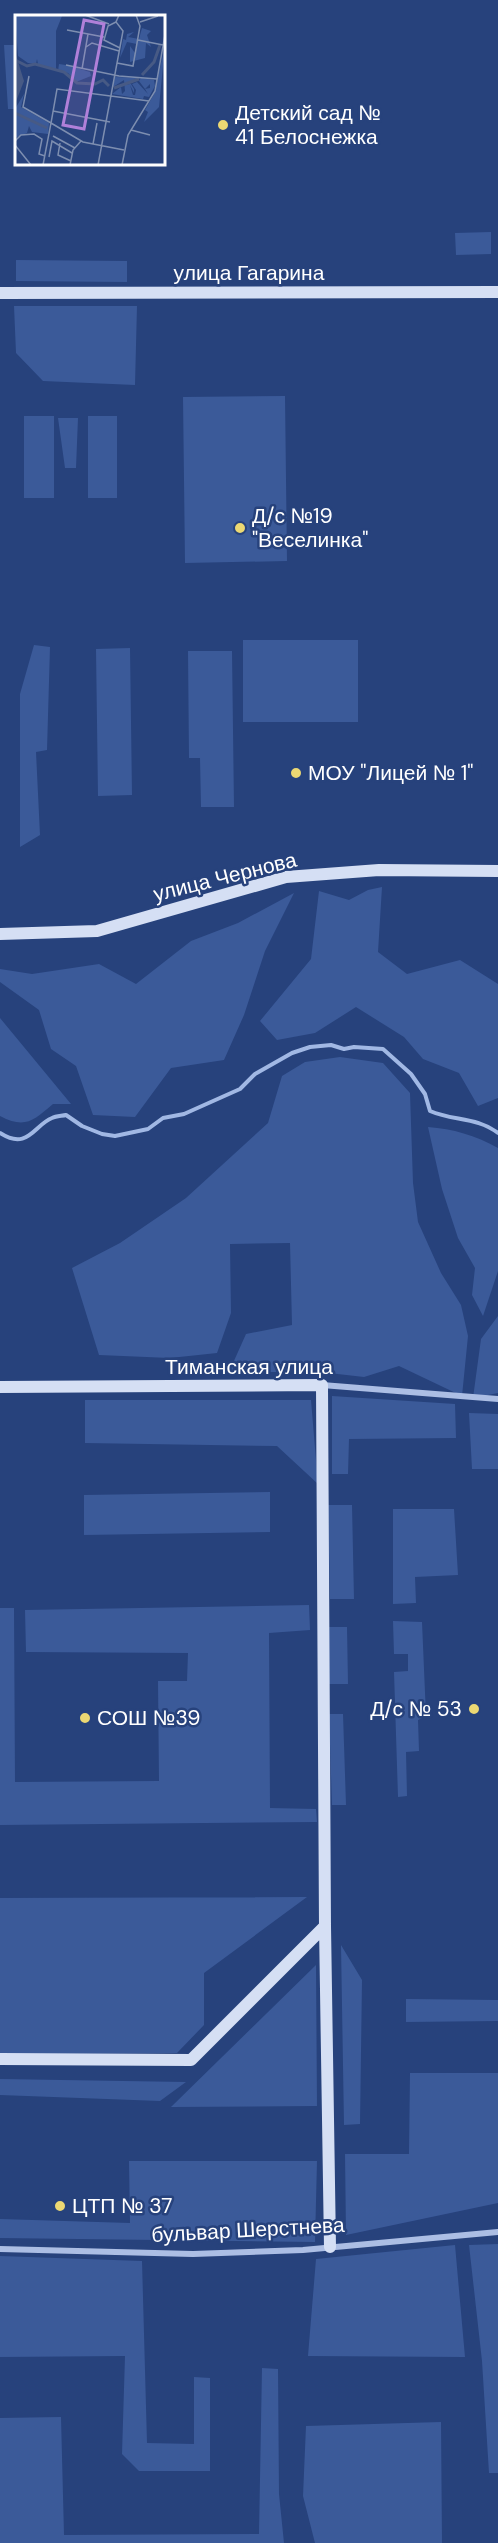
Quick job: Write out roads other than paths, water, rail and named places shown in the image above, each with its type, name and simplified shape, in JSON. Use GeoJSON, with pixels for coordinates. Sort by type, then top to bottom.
{"type":"FeatureCollection","features":[{"type":"Feature","properties":{"kind":"street","name":"улица Гагарина"},"geometry":{"type":"LineString","coordinates":[[0,293],[498,292]]}},
{"type":"Feature","properties":{"kind":"street","name":"улица Чернова"},"geometry":{"type":"LineString","coordinates":[[0,934],[97,931],[286,877],[379,870],[498,871]]}},
{"type":"Feature","properties":{"kind":"street","name":"Тиманская улица"},"geometry":{"type":"LineString","coordinates":[[0,1387],[322,1385],[498,1399]]}},
{"type":"Feature","properties":{"kind":"street"},"geometry":{"type":"LineString","coordinates":[[322,1385],[325,1926],[330,2247]]}},
{"type":"Feature","properties":{"kind":"street"},"geometry":{"type":"LineString","coordinates":[[0,2060],[191,2060],[325,1926]]}},
{"type":"Feature","properties":{"kind":"street","name":"бульвар Шерстнева"},"geometry":{"type":"LineString","coordinates":[[0,2249],[149,2254],[303,2250],[498,2232]]}},
{"type":"Feature","properties":{"kind":"waterway"},"geometry":{"type":"LineString","coordinates":[[0,1133],[10,1138],[24,1138],[46,1121],[66,1115],[82,1126],[102,1134],[115,1136],[148,1129],[163,1118],[184,1114],[240,1089],[255,1074],[292,1053],[310,1047],[331,1045],[344,1049],[354,1047],[383,1049],[411,1074],[425,1094],[430,1111],[482,1124],[498,1133]]}},
{"type":"Feature","properties":{"kind":"place","name":"Детский сад № 41 Белоснежка"},"geometry":{"type":"Point","coordinates":[223,125]}},
{"type":"Feature","properties":{"kind":"place","name":"Д/с №19 \"Веселинка\""},"geometry":{"type":"Point","coordinates":[240,528]}},
{"type":"Feature","properties":{"kind":"place","name":"МОУ \"Лицей № 1\""},"geometry":{"type":"Point","coordinates":[296,773]}},
{"type":"Feature","properties":{"kind":"place","name":"Д/с № 53"},"geometry":{"type":"Point","coordinates":[474,1709]}},
{"type":"Feature","properties":{"kind":"place","name":"СОШ №39"},"geometry":{"type":"Point","coordinates":[85,1718]}},
{"type":"Feature","properties":{"kind":"place","name":"ЦТП № 37"},"geometry":{"type":"Point","coordinates":[60,2206]}}]}
